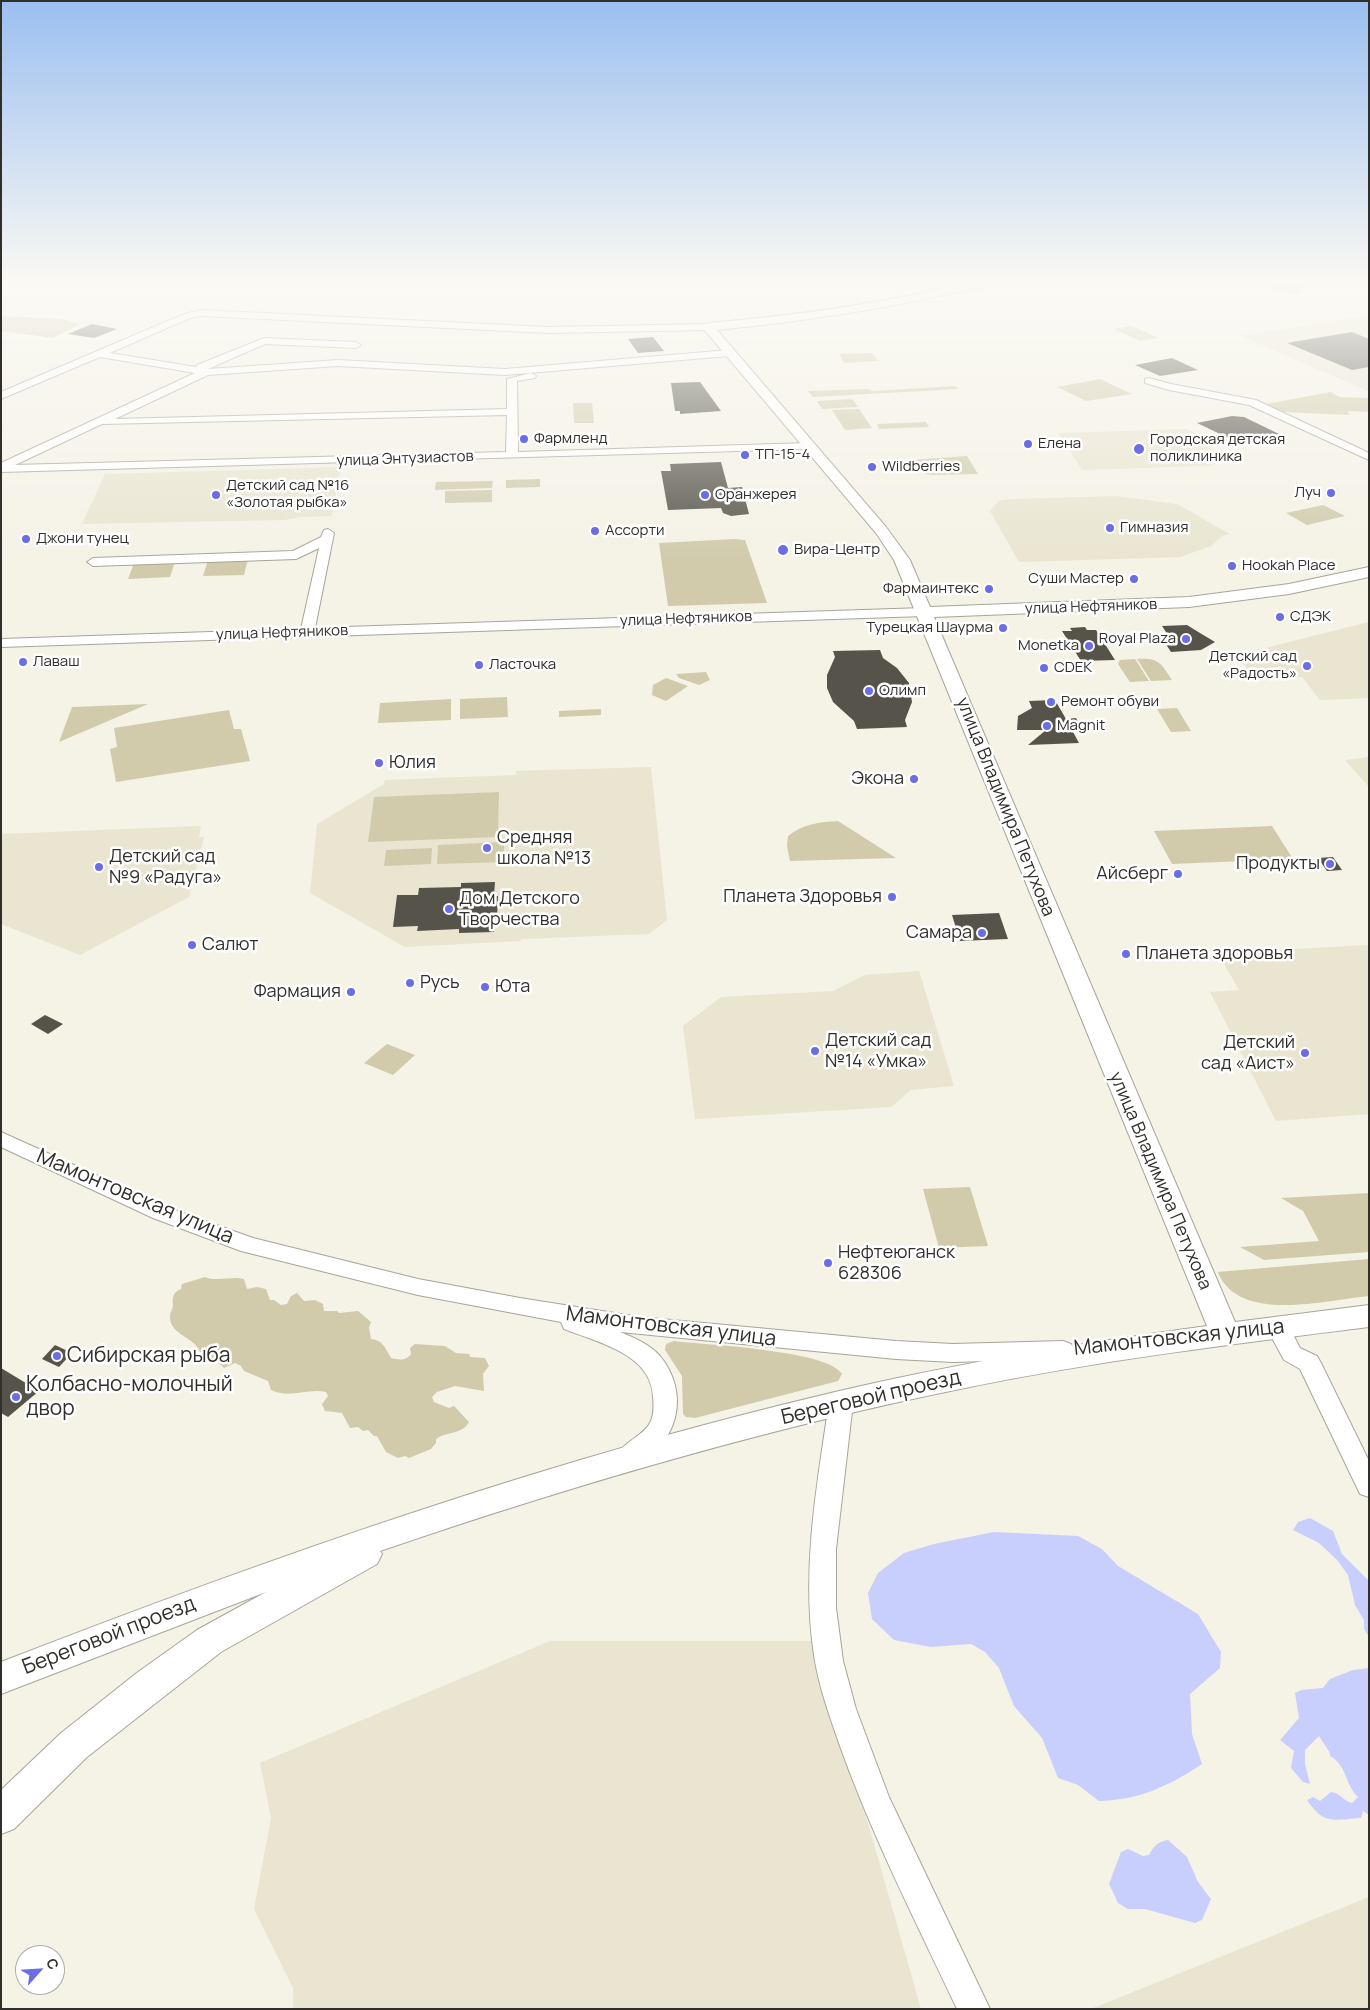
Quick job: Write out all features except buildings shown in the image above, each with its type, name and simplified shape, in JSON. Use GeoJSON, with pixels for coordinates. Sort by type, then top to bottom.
{"type":"FeatureCollection","features":[{"type":"Feature","properties":{"kind":"main road","name":"улица Владимира Петухова"},"geometry":{"type":"LineString","coordinates":[[746,373],[891,542],[902,560],[1128,1105],[1225,1333]]}},
{"type":"Feature","properties":{"kind":"main road","name":"улица Нефтяников"},"geometry":{"type":"LineString","coordinates":[[924,612],[1189,602],[1279,591],[1369,572]]}},
{"type":"Feature","properties":{"kind":"main road","name":"Мамонтовская улица"},"geometry":{"type":"LineString","coordinates":[[1132,1347],[1225,1333],[1369,1316]]}},
{"type":"Feature","properties":{"kind":"main road","name":"Береговой проезд"},"geometry":{"type":"LineString","coordinates":[[11,1672],[434,1517],[613,1463],[842,1403],[958,1377],[1132,1347]]}},
{"type":"Feature","properties":{"kind":"main road"},"geometry":{"type":"LineString","coordinates":[[1,1816],[74,1745],[209,1641],[434,1517]]}},
{"type":"Feature","properties":{"kind":"street"},"geometry":{"type":"LineString","coordinates":[[1,396],[56,373]]}},
{"type":"Feature","properties":{"kind":"street"},"geometry":{"type":"LineString","coordinates":[[1,468],[204,373]]}},
{"type":"Feature","properties":{"kind":"street"},"geometry":{"type":"LineString","coordinates":[[512,456],[512,379],[549,373]]}},
{"type":"Feature","properties":{"kind":"street"},"geometry":{"type":"LineString","coordinates":[[1149,380],[1169,387],[1252,402],[1369,458]]}},
{"type":"Feature","properties":{"kind":"street"},"geometry":{"type":"LineString","coordinates":[[98,422],[512,412]]}},
{"type":"Feature","properties":{"kind":"street","name":"улица Энтузиастов"},"geometry":{"type":"LineString","coordinates":[[1,468],[512,456],[808,446]]}},
{"type":"Feature","properties":{"kind":"street"},"geometry":{"type":"LineString","coordinates":[[93,562],[296,555],[327,536],[307,632]]}},
{"type":"Feature","properties":{"kind":"street","name":"улица Нефтяников"},"geometry":{"type":"LineString","coordinates":[[1,643],[924,612]]}},
{"type":"Feature","properties":{"kind":"street","name":"Мамонтовская улица"},"geometry":{"type":"LineString","coordinates":[[1,1138],[161,1213],[249,1245],[418,1287],[543,1311],[649,1327],[896,1350],[1011,1353],[1132,1347]]}},
{"type":"Feature","properties":{"kind":"street"},"geometry":{"type":"LineString","coordinates":[[543,1311],[624,1344],[645,1355],[659,1368],[667,1396],[665,1415],[656,1434],[643,1448],[613,1463]]}},
{"type":"Feature","properties":{"kind":"street"},"geometry":{"type":"LineString","coordinates":[[1278,1327],[1292,1354],[1309,1363],[1369,1487]]}},
{"type":"Feature","properties":{"kind":"street"},"geometry":{"type":"LineString","coordinates":[[842,1403],[824,1534],[821,1584],[825,1639],[839,1700],[867,1783],[974,2009]]}},
{"type":"Feature","properties":{"kind":"shaded area"},"geometry":{"type":"Polygon","coordinates":[[[1326,373],[1368,373],[1368,391],[1326,373]]]}},
{"type":"Feature","properties":{"kind":"shaded area"},"geometry":{"type":"Polygon","coordinates":[[[1100,379],[1132,394],[1086,401],[1057,387],[1100,379]]]}},
{"type":"Feature","properties":{"kind":"shaded area"},"geometry":{"type":"Polygon","coordinates":[[[955,386],[959,389],[813,397],[808,391],[868,389],[872,391],[955,386]]]}},
{"type":"Feature","properties":{"kind":"shaded area"},"geometry":{"type":"Polygon","coordinates":[[[1331,392],[1339,397],[1369,398],[1369,412],[1348,411],[1349,415],[1284,412],[1266,404],[1331,392]]]}},
{"type":"Feature","properties":{"kind":"shaded area"},"geometry":{"type":"Polygon","coordinates":[[[852,399],[858,407],[822,409],[817,401],[852,399]]]}},
{"type":"Feature","properties":{"kind":"shaded area"},"geometry":{"type":"Polygon","coordinates":[[[573,403],[592,403],[594,423],[574,423],[573,403]]]}},
{"type":"Feature","properties":{"kind":"shaded area"},"geometry":{"type":"Polygon","coordinates":[[[859,409],[872,428],[845,430],[832,410],[859,409]]]}},
{"type":"Feature","properties":{"kind":"shaded area"},"geometry":{"type":"Polygon","coordinates":[[[926,422],[929,427],[879,429],[877,424],[926,422]]]}},
{"type":"Feature","properties":{"kind":"shaded area","name":"Городская детская поликлиника"},"geometry":{"type":"Polygon","coordinates":[[[1187,429],[1199,435],[1221,462],[1209,466],[1082,470],[1058,433],[1187,429]]]}},
{"type":"Feature","properties":{"kind":"shaded area"},"geometry":{"type":"Polygon","coordinates":[[[967,456],[978,474],[931,475],[923,473],[911,460],[967,456]]]}},
{"type":"Feature","properties":{"kind":"shaded area","name":"Детский сад №16 «Золотая рыбка»"},"geometry":{"type":"Polygon","coordinates":[[[341,467],[332,516],[300,517],[284,520],[82,524],[105,474],[341,467]]]}},
{"type":"Feature","properties":{"kind":"shaded area"},"geometry":{"type":"Polygon","coordinates":[[[540,479],[540,487],[506,488],[506,480],[540,479]]]}},
{"type":"Feature","properties":{"kind":"shaded area"},"geometry":{"type":"Polygon","coordinates":[[[493,481],[492,488],[435,490],[436,482],[493,481]]]}},
{"type":"Feature","properties":{"kind":"shaded area"},"geometry":{"type":"Polygon","coordinates":[[[492,490],[492,502],[445,503],[445,491],[492,490]]]}},
{"type":"Feature","properties":{"kind":"shaded area","name":"Гимназия"},"geometry":{"type":"Polygon","coordinates":[[[1115,496],[1177,504],[1230,534],[1222,536],[1211,546],[1180,557],[1019,562],[990,511],[998,501],[1010,499],[1115,496]]]}},
{"type":"Feature","properties":{"kind":"shaded area"},"geometry":{"type":"Polygon","coordinates":[[[1323,505],[1345,516],[1307,525],[1286,513],[1323,505]]]}},
{"type":"Feature","properties":{"kind":"shaded area"},"geometry":{"type":"Polygon","coordinates":[[[745,540],[767,603],[668,606],[659,543],[745,540]]]}},
{"type":"Feature","properties":{"kind":"shaded area"},"geometry":{"type":"Polygon","coordinates":[[[248,559],[244,575],[203,576],[208,560],[248,559]]]}},
{"type":"Feature","properties":{"kind":"shaded area"},"geometry":{"type":"Polygon","coordinates":[[[175,562],[170,577],[128,579],[134,563],[175,562]]]}},
{"type":"Feature","properties":{"kind":"shaded area","name":"Детский сад «Радость»"},"geometry":{"type":"Polygon","coordinates":[[[1369,622],[1369,698],[1320,700],[1302,677],[1253,677],[1238,655],[1369,622]]]}},
{"type":"Feature","properties":{"kind":"shaded area"},"geometry":{"type":"Polygon","coordinates":[[[1135,659],[1149,681],[1130,682],[1118,664],[1120,660],[1135,659]]]}},
{"type":"Feature","properties":{"kind":"shaded area"},"geometry":{"type":"Polygon","coordinates":[[[1137,659],[1155,660],[1165,669],[1172,680],[1151,681],[1137,659]]]}},
{"type":"Feature","properties":{"kind":"shaded area"},"geometry":{"type":"Polygon","coordinates":[[[706,672],[710,680],[699,685],[679,678],[676,674],[706,672]]]}},
{"type":"Feature","properties":{"kind":"shaded area"},"geometry":{"type":"Polygon","coordinates":[[[666,678],[688,686],[666,701],[652,695],[653,685],[666,678]]]}},
{"type":"Feature","properties":{"kind":"shaded area"},"geometry":{"type":"Polygon","coordinates":[[[507,697],[508,717],[460,719],[460,699],[507,697]]]}},
{"type":"Feature","properties":{"kind":"shaded area"},"geometry":{"type":"Polygon","coordinates":[[[451,699],[451,720],[378,723],[380,703],[451,699]]]}},
{"type":"Feature","properties":{"kind":"shaded area"},"geometry":{"type":"Polygon","coordinates":[[[148,704],[59,742],[72,707],[148,704]]]}},
{"type":"Feature","properties":{"kind":"shaded area"},"geometry":{"type":"Polygon","coordinates":[[[1177,708],[1191,731],[1171,732],[1157,709],[1177,708]]]}},
{"type":"Feature","properties":{"kind":"shaded area"},"geometry":{"type":"Polygon","coordinates":[[[601,709],[601,715],[559,717],[559,711],[601,709]]]}},
{"type":"Feature","properties":{"kind":"shaded area"},"geometry":{"type":"Polygon","coordinates":[[[229,710],[234,729],[241,729],[250,761],[116,782],[110,749],[117,747],[114,728],[229,710]]]}},
{"type":"Feature","properties":{"kind":"shaded area"},"geometry":{"type":"Polygon","coordinates":[[[1369,757],[1369,787],[1345,760],[1369,757]]]}},
{"type":"Feature","properties":{"kind":"shaded area","name":"Средняя школа №13"},"geometry":{"type":"Polygon","coordinates":[[[651,767],[667,920],[649,934],[522,939],[520,941],[405,947],[310,893],[317,824],[384,784],[385,780],[516,775],[516,771],[651,767]]]}},
{"type":"Feature","properties":{"kind":"shaded area"},"geometry":{"type":"Polygon","coordinates":[[[499,792],[498,837],[368,842],[374,797],[499,792]]]}},
{"type":"Feature","properties":{"kind":"shaded area"},"geometry":{"type":"Polygon","coordinates":[[[838,821],[896,858],[790,861],[787,846],[788,836],[811,824],[838,821]]]}},
{"type":"Feature","properties":{"kind":"shaded area","name":"Детский сад №9 «Радуга»"},"geometry":{"type":"Polygon","coordinates":[[[201,826],[199,837],[204,837],[189,897],[80,955],[1,924],[1,834],[201,826]]]}},
{"type":"Feature","properties":{"kind":"shaded area"},"geometry":{"type":"Polygon","coordinates":[[[1272,826],[1293,859],[1172,864],[1154,831],[1272,826]]]}},
{"type":"Feature","properties":{"kind":"shaded area"},"geometry":{"type":"Polygon","coordinates":[[[504,842],[504,862],[437,864],[438,845],[504,842]]]}},
{"type":"Feature","properties":{"kind":"shaded area"},"geometry":{"type":"Polygon","coordinates":[[[432,848],[431,864],[384,866],[386,850],[432,848]]]}},
{"type":"Feature","properties":{"kind":"shaded area","name":"Детский сад «Аист»"},"geometry":{"type":"Polygon","coordinates":[[[1369,945],[1369,1114],[1276,1121],[1210,992],[1239,990],[1218,953],[1369,945]]]}},
{"type":"Feature","properties":{"kind":"shaded area","name":"Детский сад №14 «Умка»"},"geometry":{"type":"Polygon","coordinates":[[[919,971],[954,1086],[911,1090],[891,1107],[695,1119],[683,1026],[721,997],[833,991],[865,975],[919,971]]]}},
{"type":"Feature","properties":{"kind":"shaded area"},"geometry":{"type":"Polygon","coordinates":[[[387,1044],[415,1055],[393,1075],[364,1063],[387,1044]]]}},
{"type":"Feature","properties":{"kind":"shaded area"},"geometry":{"type":"Polygon","coordinates":[[[970,1187],[988,1246],[939,1248],[923,1189],[970,1187]]]}},
{"type":"Feature","properties":{"kind":"shaded area"},"geometry":{"type":"Polygon","coordinates":[[[1369,1193],[1369,1252],[1264,1260],[1240,1247],[1319,1241],[1303,1211],[1281,1198],[1369,1193]]]}},
{"type":"Feature","properties":{"kind":"shaded area"},"geometry":{"type":"Polygon","coordinates":[[[1369,1259],[1369,1296],[1308,1304],[1263,1304],[1244,1298],[1228,1288],[1218,1272],[1369,1259]]]}},
{"type":"Feature","properties":{"kind":"shaded area"},"geometry":{"type":"Polygon","coordinates":[[[205,1277],[214,1279],[244,1279],[247,1289],[257,1287],[266,1289],[270,1300],[274,1300],[281,1305],[287,1304],[291,1296],[297,1293],[304,1301],[315,1300],[323,1304],[324,1311],[337,1311],[339,1313],[358,1311],[371,1322],[369,1327],[371,1339],[381,1343],[391,1358],[407,1358],[411,1354],[410,1348],[415,1344],[445,1346],[456,1353],[469,1354],[470,1357],[485,1358],[489,1366],[483,1374],[484,1391],[455,1386],[437,1392],[432,1397],[434,1402],[449,1408],[454,1406],[469,1422],[462,1429],[436,1439],[436,1443],[431,1449],[409,1458],[405,1456],[398,1458],[386,1452],[377,1436],[374,1436],[368,1430],[363,1431],[358,1427],[350,1428],[342,1413],[325,1411],[322,1404],[328,1396],[326,1392],[278,1393],[271,1390],[268,1381],[244,1371],[241,1366],[235,1363],[224,1368],[205,1352],[200,1352],[193,1343],[178,1332],[171,1322],[170,1316],[174,1296],[181,1289],[182,1284],[205,1277]]]}},
{"type":"Feature","properties":{"kind":"shaded area"},"geometry":{"type":"Polygon","coordinates":[[[674,1341],[791,1354],[814,1359],[832,1366],[842,1374],[838,1381],[695,1418],[686,1417],[683,1414],[682,1376],[665,1350],[666,1344],[674,1341]]]}},
{"type":"Feature","properties":{"kind":"shaded area"},"geometry":{"type":"Polygon","coordinates":[[[550,1641],[816,1641],[921,2009],[293,2009],[293,1988],[254,1909],[271,1818],[260,1763],[550,1641]]]}},
{"type":"Feature","properties":{"kind":"shaded area"},"geometry":{"type":"Polygon","coordinates":[[[1369,1897],[1369,2009],[1091,2009],[1369,1897]]]}},
{"type":"Feature","properties":{"kind":"water"},"geometry":{"type":"Polygon","coordinates":[[[1310,1518],[1333,1531],[1342,1554],[1369,1581],[1369,1637],[1364,1629],[1364,1620],[1355,1605],[1348,1575],[1338,1561],[1319,1543],[1293,1530],[1298,1522],[1310,1518]]]}},
{"type":"Feature","properties":{"kind":"water"},"geometry":{"type":"Polygon","coordinates":[[[994,1532],[1078,1536],[1102,1549],[1118,1566],[1198,1614],[1221,1652],[1220,1668],[1190,1694],[1192,1734],[1202,1764],[1178,1779],[1140,1795],[1099,1801],[1078,1785],[1058,1778],[1042,1738],[1014,1706],[999,1668],[985,1652],[971,1644],[931,1647],[894,1640],[872,1619],[868,1593],[878,1573],[904,1553],[934,1544],[994,1532]]]}},
{"type":"Feature","properties":{"kind":"water"},"geometry":{"type":"Polygon","coordinates":[[[1369,1668],[1369,1815],[1363,1811],[1361,1818],[1330,1819],[1319,1814],[1307,1800],[1313,1797],[1320,1801],[1331,1792],[1352,1803],[1358,1797],[1340,1765],[1330,1756],[1319,1736],[1305,1750],[1305,1764],[1310,1784],[1303,1782],[1291,1768],[1294,1751],[1280,1740],[1299,1718],[1295,1693],[1301,1690],[1323,1688],[1330,1679],[1353,1670],[1369,1668]]]}},
{"type":"Feature","properties":{"kind":"water"},"geometry":{"type":"Polygon","coordinates":[[[1168,1840],[1187,1857],[1198,1882],[1211,1899],[1202,1920],[1195,1923],[1145,1909],[1128,1909],[1118,1903],[1109,1884],[1121,1852],[1128,1849],[1143,1856],[1149,1855],[1156,1845],[1168,1840]]]}},
{"type":"Feature","properties":{"kind":"place","name":"Фармленд"},"geometry":{"type":"Point","coordinates":[524,439]}},
{"type":"Feature","properties":{"kind":"place","name":"Елена"},"geometry":{"type":"Point","coordinates":[1028,444]}},
{"type":"Feature","properties":{"kind":"place","name":"Городская детская поликлиника"},"geometry":{"type":"Point","coordinates":[1139,449]}},
{"type":"Feature","properties":{"kind":"place","name":"ТП-15-4"},"geometry":{"type":"Point","coordinates":[745,455]}},
{"type":"Feature","properties":{"kind":"place","name":"Wildberries"},"geometry":{"type":"Point","coordinates":[872,467]}},
{"type":"Feature","properties":{"kind":"place","name":"Луч"},"geometry":{"type":"Point","coordinates":[1331,493]}},
{"type":"Feature","properties":{"kind":"place","name":"Детский сад №16 «Золотая рыбка»"},"geometry":{"type":"Point","coordinates":[216,495]}},
{"type":"Feature","properties":{"kind":"place","name":"Оранжерея"},"geometry":{"type":"Point","coordinates":[705,495]}},
{"type":"Feature","properties":{"kind":"place","name":"Гимназия"},"geometry":{"type":"Point","coordinates":[1110,528]}},
{"type":"Feature","properties":{"kind":"place","name":"Ассорти"},"geometry":{"type":"Point","coordinates":[595,531]}},
{"type":"Feature","properties":{"kind":"place","name":"Джони тунец"},"geometry":{"type":"Point","coordinates":[26,539]}},
{"type":"Feature","properties":{"kind":"place","name":"Вира-Центр"},"geometry":{"type":"Point","coordinates":[783,550]}},
{"type":"Feature","properties":{"kind":"place","name":"Hookah Place"},"geometry":{"type":"Point","coordinates":[1232,566]}},
{"type":"Feature","properties":{"kind":"place","name":"Суши Мастер"},"geometry":{"type":"Point","coordinates":[1134,579]}},
{"type":"Feature","properties":{"kind":"place","name":"Фармаинтекс"},"geometry":{"type":"Point","coordinates":[989,589]}},
{"type":"Feature","properties":{"kind":"place","name":"СДЭК"},"geometry":{"type":"Point","coordinates":[1280,617]}},
{"type":"Feature","properties":{"kind":"place","name":"Турецкая Шаурма"},"geometry":{"type":"Point","coordinates":[1003,628]}},
{"type":"Feature","properties":{"kind":"place","name":"Royal Plaza"},"geometry":{"type":"Point","coordinates":[1186,639]}},
{"type":"Feature","properties":{"kind":"place","name":"Monetka"},"geometry":{"type":"Point","coordinates":[1089,646]}},
{"type":"Feature","properties":{"kind":"place","name":"Лаваш"},"geometry":{"type":"Point","coordinates":[23,662]}},
{"type":"Feature","properties":{"kind":"place","name":"Ласточка"},"geometry":{"type":"Point","coordinates":[479,665]}},
{"type":"Feature","properties":{"kind":"place","name":"Детский сад «Радость»"},"geometry":{"type":"Point","coordinates":[1307,666]}},
{"type":"Feature","properties":{"kind":"place","name":"CDEK"},"geometry":{"type":"Point","coordinates":[1044,668]}},
{"type":"Feature","properties":{"kind":"place","name":"Олимп"},"geometry":{"type":"Point","coordinates":[869,691]}},
{"type":"Feature","properties":{"kind":"place","name":"Ремонт обуви"},"geometry":{"type":"Point","coordinates":[1051,702]}},
{"type":"Feature","properties":{"kind":"place","name":"Magnit"},"geometry":{"type":"Point","coordinates":[1047,726]}},
{"type":"Feature","properties":{"kind":"place","name":"Юлия"},"geometry":{"type":"Point","coordinates":[379,763]}},
{"type":"Feature","properties":{"kind":"place","name":"Экона"},"geometry":{"type":"Point","coordinates":[914,779]}},
{"type":"Feature","properties":{"kind":"place","name":"Средняя школа №13"},"geometry":{"type":"Point","coordinates":[487,848]}},
{"type":"Feature","properties":{"kind":"place","name":"Продукты"},"geometry":{"type":"Point","coordinates":[1330,864]}},
{"type":"Feature","properties":{"kind":"place","name":"Детский сад №9 «Радуга»"},"geometry":{"type":"Point","coordinates":[99,867]}},
{"type":"Feature","properties":{"kind":"place","name":"Айсберг"},"geometry":{"type":"Point","coordinates":[1178,874]}},
{"type":"Feature","properties":{"kind":"place","name":"Планета Здоровья"},"geometry":{"type":"Point","coordinates":[892,897]}},
{"type":"Feature","properties":{"kind":"place","name":"Дом Детского Творчества"},"geometry":{"type":"Point","coordinates":[449,909]}},
{"type":"Feature","properties":{"kind":"place","name":"Самара"},"geometry":{"type":"Point","coordinates":[982,933]}},
{"type":"Feature","properties":{"kind":"place","name":"Салют"},"geometry":{"type":"Point","coordinates":[192,945]}},
{"type":"Feature","properties":{"kind":"place","name":"Планета здоровья"},"geometry":{"type":"Point","coordinates":[1126,954]}},
{"type":"Feature","properties":{"kind":"place","name":"Русь"},"geometry":{"type":"Point","coordinates":[410,983]}},
{"type":"Feature","properties":{"kind":"place","name":"Юта"},"geometry":{"type":"Point","coordinates":[485,987]}},
{"type":"Feature","properties":{"kind":"place","name":"Фармация"},"geometry":{"type":"Point","coordinates":[351,992]}},
{"type":"Feature","properties":{"kind":"place","name":"Детский сад №14 «Умка»"},"geometry":{"type":"Point","coordinates":[815,1051]}},
{"type":"Feature","properties":{"kind":"place","name":"Детский сад «Аист»"},"geometry":{"type":"Point","coordinates":[1305,1053]}},
{"type":"Feature","properties":{"kind":"place","name":"Нефтеюганск 628306"},"geometry":{"type":"Point","coordinates":[828,1263]}},
{"type":"Feature","properties":{"kind":"place","name":"Сибирская рыба"},"geometry":{"type":"Point","coordinates":[57,1356]}},
{"type":"Feature","properties":{"kind":"place","name":"Колбасно-молочный двор"},"geometry":{"type":"Point","coordinates":[16,1397]}}]}
